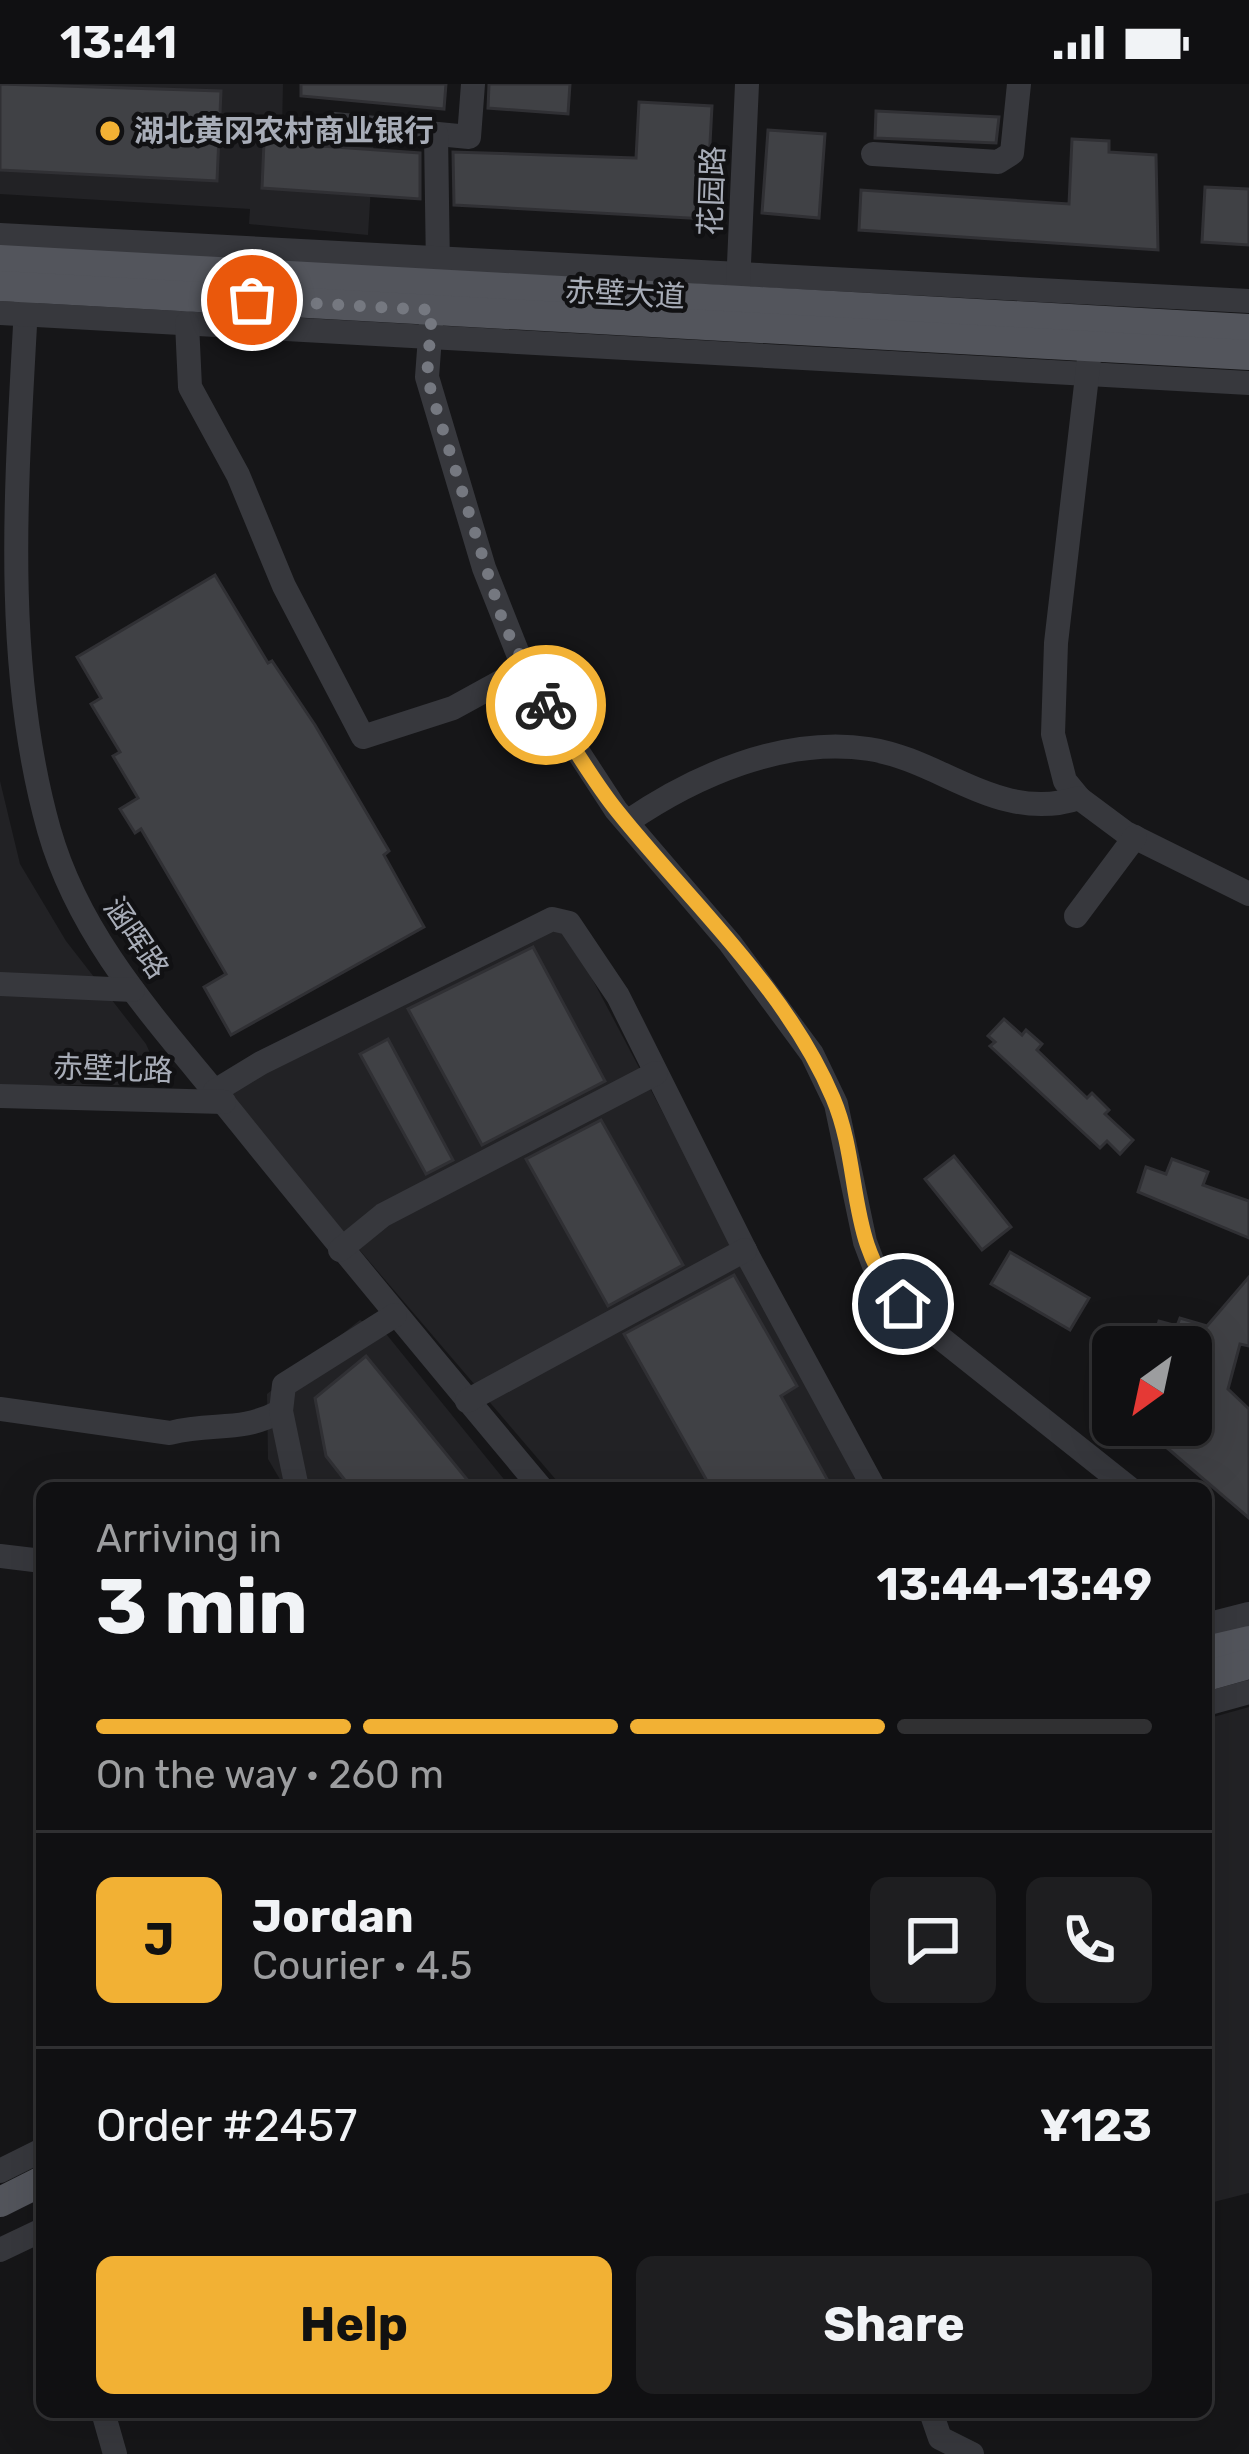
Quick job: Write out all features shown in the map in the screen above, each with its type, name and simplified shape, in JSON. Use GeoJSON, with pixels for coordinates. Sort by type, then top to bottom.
{"type":"FeatureCollection","features":[{"type":"Feature","properties":{"kind":"main road","name":"赤壁大道"},"geometry":{"type":"LineString","coordinates":[[0,260],[1089,361],[1249,355]]}},
{"type":"Feature","properties":{"kind":"main road","name":"赤壁大道"},"geometry":{"type":"LineString","coordinates":[[18,296],[434,297],[738,288],[1249,329]]}},
{"type":"Feature","properties":{"kind":"main road"},"geometry":{"type":"LineString","coordinates":[[1212,1650],[1249,1641]]}},
{"type":"Feature","properties":{"kind":"main road"},"geometry":{"type":"LineString","coordinates":[[1212,1674],[1249,1664]]}},
{"type":"Feature","properties":{"kind":"main road"},"geometry":{"type":"LineString","coordinates":[[0,2202],[36,2184]]}},
{"type":"Feature","properties":{"kind":"main road"},"geometry":{"type":"LineString","coordinates":[[0,2223],[36,2205]]}},
{"type":"Feature","properties":{"kind":"street"},"geometry":{"type":"LineString","coordinates":[[334,124],[469,137],[473,84]]}},
{"type":"Feature","properties":{"kind":"street","name":"花园路"},"geometry":{"type":"LineString","coordinates":[[738,288],[747,84]]}},
{"type":"Feature","properties":{"kind":"street"},"geometry":{"type":"LineString","coordinates":[[873,154],[998,162],[1012,153],[1019,84]]}},
{"type":"Feature","properties":{"kind":"street"},"geometry":{"type":"LineString","coordinates":[[436,134],[434,297],[427,377],[484,568],[524,669],[626,822],[730,944],[812,1054],[836,1104],[865,1242],[879,1279],[928,1328],[1121,1482]]}},
{"type":"Feature","properties":{"kind":"street"},"geometry":{"type":"LineString","coordinates":[[0,236],[434,297]]}},
{"type":"Feature","properties":{"kind":"street"},"geometry":{"type":"LineString","coordinates":[[738,288],[1249,301]]}},
{"type":"Feature","properties":{"kind":"street"},"geometry":{"type":"LineString","coordinates":[[0,313],[18,296],[187,323],[434,297]]}},
{"type":"Feature","properties":{"kind":"street","name":"涵晖路"},"geometry":{"type":"LineString","coordinates":[[18,296],[17,598],[10,669],[55,848],[88,930],[340,1250],[537,1482]]}},
{"type":"Feature","properties":{"kind":"street"},"geometry":{"type":"LineString","coordinates":[[187,323],[190,387],[238,475],[284,586],[363,737],[453,708],[524,669]]}},
{"type":"Feature","properties":{"kind":"street"},"geometry":{"type":"LineString","coordinates":[[1249,383],[1089,361],[1056,643],[1053,734],[1059,768],[1078,798],[1136,837],[1249,894]]}},
{"type":"Feature","properties":{"kind":"street"},"geometry":{"type":"LineString","coordinates":[[626,822],[671,792],[746,762],[812,747],[871,749],[982,792],[1046,808],[1078,798]]}},
{"type":"Feature","properties":{"kind":"street"},"geometry":{"type":"LineString","coordinates":[[1076,916],[1136,837]]}},
{"type":"Feature","properties":{"kind":"street"},"geometry":{"type":"LineString","coordinates":[[219,1097],[282,1052],[552,919],[569,923],[618,996],[745,1250],[871,1482]]}},
{"type":"Feature","properties":{"kind":"street"},"geometry":{"type":"LineString","coordinates":[[0,984],[133,989]]}},
{"type":"Feature","properties":{"kind":"street"},"geometry":{"type":"LineString","coordinates":[[340,1250],[383,1215],[656,1073]]}},
{"type":"Feature","properties":{"kind":"street","name":"赤壁北路"},"geometry":{"type":"LineString","coordinates":[[0,1096],[219,1097]]}},
{"type":"Feature","properties":{"kind":"street"},"geometry":{"type":"LineString","coordinates":[[467,1401],[745,1250]]}},
{"type":"Feature","properties":{"kind":"street"},"geometry":{"type":"LineString","coordinates":[[296,1482],[280,1411],[284,1384],[394,1316]]}},
{"type":"Feature","properties":{"kind":"street"},"geometry":{"type":"LineString","coordinates":[[0,1409],[170,1432],[193,1426],[252,1427],[280,1411]]}},
{"type":"Feature","properties":{"kind":"street"},"geometry":{"type":"LineString","coordinates":[[0,1556],[36,1561]]}},
{"type":"Feature","properties":{"kind":"street"},"geometry":{"type":"LineString","coordinates":[[1212,1623],[1249,1614]]}},
{"type":"Feature","properties":{"kind":"street"},"geometry":{"type":"LineString","coordinates":[[1212,1702],[1249,1692]]}},
{"type":"Feature","properties":{"kind":"street"},"geometry":{"type":"LineString","coordinates":[[0,2171],[36,2153]]}},
{"type":"Feature","properties":{"kind":"street"},"geometry":{"type":"LineString","coordinates":[[0,2250],[36,2233]]}},
{"type":"Feature","properties":{"kind":"street"},"geometry":{"type":"LineString","coordinates":[[105,2418],[115,2454]]}},
{"type":"Feature","properties":{"kind":"street"},"geometry":{"type":"LineString","coordinates":[[932,2418],[934,2428],[958,2452]]}},
{"type":"Feature","properties":{"kind":"shaded area"},"geometry":{"type":"Polygon","coordinates":[[[0,84],[283,84],[282,130],[374,136],[368,235],[249,224],[250,209],[0,194],[0,84]]]}},
{"type":"Feature","properties":{"kind":"shaded area"},"geometry":{"type":"Polygon","coordinates":[[[0,781],[20,864],[66,941],[146,1044],[159,1073],[149,1085],[0,1085],[0,781]]]}},
{"type":"Feature","properties":{"kind":"shaded area"},"geometry":{"type":"Polygon","coordinates":[[[558,914],[858,1482],[558,1482],[222,1089],[558,914]]]}},
{"type":"Feature","properties":{"kind":"shaded area"},"geometry":{"type":"Polygon","coordinates":[[[360,1320],[387,1335],[506,1482],[281,1482],[268,1459],[267,1394],[360,1320]]]}},
{"type":"Feature","properties":{"kind":"shaded area"},"geometry":{"type":"Polygon","coordinates":[[[1249,1707],[1249,2193],[1212,2202],[1212,1717],[1249,1707]]]}},
{"type":"Feature","properties":{"kind":"building","name":"湖北黄冈农村商业银行"},"geometry":{"type":"Polygon","coordinates":[[[0,84],[221,91],[217,181],[0,170],[0,84]]]}},
{"type":"Feature","properties":{"kind":"building"},"geometry":{"type":"Polygon","coordinates":[[[301,84],[446,84],[444,109],[301,96],[301,84]]]}},
{"type":"Feature","properties":{"kind":"building"},"geometry":{"type":"Polygon","coordinates":[[[489,84],[570,84],[568,114],[488,108],[489,84]]]}},
{"type":"Feature","properties":{"kind":"building"},"geometry":{"type":"Polygon","coordinates":[[[639,102],[712,106],[706,219],[454,205],[453,152],[636,158],[639,102]]]}},
{"type":"Feature","properties":{"kind":"building"},"geometry":{"type":"Polygon","coordinates":[[[876,111],[999,117],[996,143],[875,138],[876,111]]]}},
{"type":"Feature","properties":{"kind":"building"},"geometry":{"type":"Polygon","coordinates":[[[768,130],[825,134],[819,218],[762,213],[768,130]]]}},
{"type":"Feature","properties":{"kind":"building"},"geometry":{"type":"Polygon","coordinates":[[[1072,139],[1109,141],[1109,152],[1156,155],[1158,250],[859,230],[861,190],[1069,204],[1072,139]]]}},
{"type":"Feature","properties":{"kind":"building"},"geometry":{"type":"Polygon","coordinates":[[[264,142],[420,153],[420,199],[262,188],[264,142]]]}},
{"type":"Feature","properties":{"kind":"building"},"geometry":{"type":"Polygon","coordinates":[[[1205,187],[1249,189],[1249,245],[1202,242],[1205,187]]]}},
{"type":"Feature","properties":{"kind":"building"},"geometry":{"type":"Polygon","coordinates":[[[215,575],[268,663],[272,661],[315,725],[389,851],[384,855],[424,927],[231,1035],[204,987],[226,974],[141,829],[135,833],[120,809],[138,798],[113,756],[120,752],[91,704],[101,698],[77,657],[215,575]]]}},
{"type":"Feature","properties":{"kind":"building"},"geometry":{"type":"Polygon","coordinates":[[[533,947],[605,1081],[482,1145],[408,1009],[533,947]]]}},
{"type":"Feature","properties":{"kind":"building"},"geometry":{"type":"Polygon","coordinates":[[[1004,1019],[1022,1035],[1026,1030],[1042,1044],[1037,1050],[1087,1098],[1092,1093],[1109,1110],[1105,1114],[1133,1140],[1120,1154],[1107,1141],[1100,1148],[990,1046],[995,1042],[988,1036],[1004,1019]]]}},
{"type":"Feature","properties":{"kind":"building"},"geometry":{"type":"Polygon","coordinates":[[[388,1039],[453,1160],[426,1174],[360,1054],[388,1039]]]}},
{"type":"Feature","properties":{"kind":"building"},"geometry":{"type":"Polygon","coordinates":[[[601,1120],[683,1265],[608,1306],[526,1159],[601,1120]]]}},
{"type":"Feature","properties":{"kind":"building"},"geometry":{"type":"Polygon","coordinates":[[[954,1156],[1011,1227],[982,1250],[925,1179],[954,1156]]]}},
{"type":"Feature","properties":{"kind":"building"},"geometry":{"type":"Polygon","coordinates":[[[1172,1159],[1208,1172],[1203,1185],[1249,1201],[1249,1238],[1138,1192],[1146,1167],[1166,1174],[1172,1159]]]}},
{"type":"Feature","properties":{"kind":"building"},"geometry":{"type":"Polygon","coordinates":[[[1010,1252],[1089,1298],[1070,1330],[991,1284],[1010,1252]]]}},
{"type":"Feature","properties":{"kind":"building"},"geometry":{"type":"Polygon","coordinates":[[[734,1275],[797,1386],[781,1396],[829,1482],[708,1482],[624,1334],[734,1275]]]}},
{"type":"Feature","properties":{"kind":"building"},"geometry":{"type":"Polygon","coordinates":[[[1249,1277],[1249,1346],[1240,1344],[1228,1389],[1249,1409],[1249,1518],[1166,1447],[1212,1446],[1212,1326],[1207,1326],[1249,1277]]]}},
{"type":"Feature","properties":{"kind":"building"},"geometry":{"type":"Polygon","coordinates":[[[1180,1318],[1207,1326],[1177,1326],[1180,1318]]]}},
{"type":"Feature","properties":{"kind":"building"},"geometry":{"type":"Polygon","coordinates":[[[366,1356],[469,1482],[346,1482],[326,1456],[315,1398],[366,1356]]]}},
{"type":"Feature","properties":{"kind":"way so far"},"geometry":{"type":"LineString","coordinates":[[252,300],[432,310],[427,377],[504,625],[546,705]]}},
{"type":"Feature","properties":{"kind":"place","name":"湖北黄冈农村商业银行"},"geometry":{"type":"Point","coordinates":[110,131]}},
{"type":"Feature","properties":{"kind":"route"},"geometry":{"type":"LineString","coordinates":[[546,705],[616,810],[730,944],[812,1054],[836,1104],[865,1242],[879,1279],[903,1304]]}}]}
